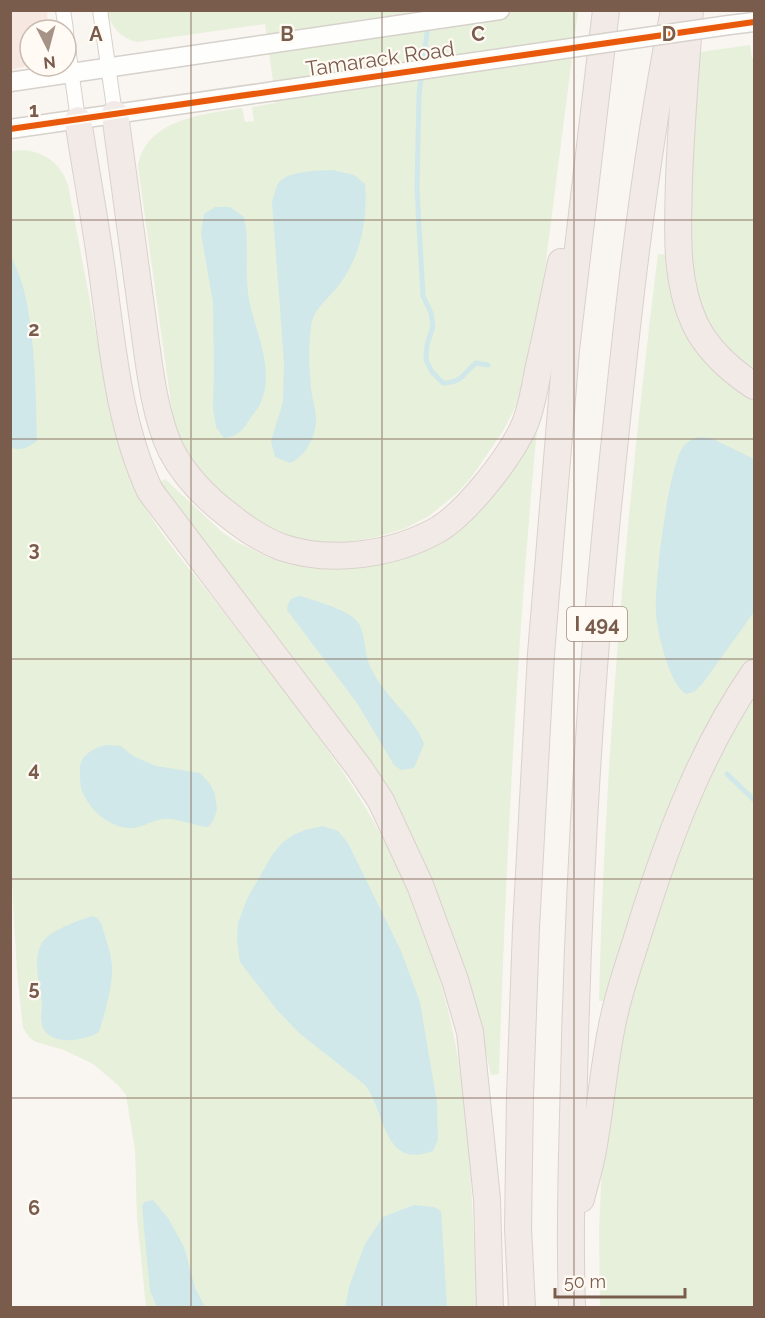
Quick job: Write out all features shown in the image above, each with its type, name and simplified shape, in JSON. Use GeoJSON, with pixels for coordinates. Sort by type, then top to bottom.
{"type":"FeatureCollection","features":[{"type":"Feature","properties":{"kind":"highway","name":"I 494"},"geometry":{"type":"LineString","coordinates":[[522,1308],[518,1228],[520,1096],[536,742],[548,555],[566,350],[606,10]]}},
{"type":"Feature","properties":{"kind":"highway","name":"I 494"},"geometry":{"type":"LineString","coordinates":[[572,1308],[569,1242],[581,877],[600,591],[634,273],[658,96],[674,10]]}},
{"type":"Feature","properties":{"kind":"highway"},"geometry":{"type":"LineString","coordinates":[[690,10],[679,190],[678,248],[681,281],[690,311],[704,340],[729,368],[754,386]]}},
{"type":"Feature","properties":{"kind":"highway"},"geometry":{"type":"LineString","coordinates":[[115,114],[148,351],[162,426],[181,468],[221,509],[259,536],[280,547],[304,553],[350,555],[393,547],[440,528],[457,514],[495,472],[525,425],[538,375],[596,82]]}},
{"type":"Feature","properties":{"kind":"highway"},"geometry":{"type":"LineString","coordinates":[[78,120],[103,272],[119,394],[137,463],[150,491],[355,761],[381,801],[420,885],[455,980],[470,1032],[487,1199],[490,1308]]}},
{"type":"Feature","properties":{"kind":"highway"},"geometry":{"type":"LineString","coordinates":[[569,1242],[593,1151],[605,1060],[614,1015],[658,871],[684,803],[704,760],[754,673]]}},
{"type":"Feature","properties":{"kind":"street"},"geometry":{"type":"LineString","coordinates":[[100,10],[115,114]]}},
{"type":"Feature","properties":{"kind":"street","name":"Tamarack Road"},"geometry":{"type":"LineString","coordinates":[[78,71],[500,10]]}},
{"type":"Feature","properties":{"kind":"street","name":"Tamarack Road"},"geometry":{"type":"LineString","coordinates":[[10,129],[754,22]]}},
{"type":"Feature","properties":{"kind":"street","name":"Tamarack Road"},"geometry":{"type":"LineString","coordinates":[[10,81],[31,78]]}},
{"type":"Feature","properties":{"kind":"street"},"geometry":{"type":"LineString","coordinates":[[73,78],[78,120]]}},
{"type":"Feature","properties":{"kind":"shaded area"},"geometry":{"type":"Polygon","coordinates":[[[10,11],[47,11],[47,18],[18,18],[18,68],[11,70],[10,11]]]}},
{"type":"Feature","properties":{"kind":"green space"},"geometry":{"type":"Polygon","coordinates":[[[106,11],[578,11],[538,323],[526,377],[516,406],[503,431],[471,478],[456,494],[429,516],[404,529],[373,538],[338,543],[287,537],[251,522],[189,463],[174,425],[138,166],[143,150],[152,138],[179,122],[211,113],[242,108],[245,122],[254,121],[252,107],[276,103],[265,24],[137,42],[117,31],[106,11]]]}},
{"type":"Feature","properties":{"kind":"green space"},"geometry":{"type":"Polygon","coordinates":[[[750,45],[752,58],[754,58],[754,374],[738,362],[714,333],[703,313],[689,265],[693,104],[700,52],[750,45]]]}},
{"type":"Feature","properties":{"kind":"green space"},"geometry":{"type":"Polygon","coordinates":[[[25,150],[40,154],[57,165],[68,185],[113,424],[135,489],[162,533],[288,696],[353,788],[392,856],[423,928],[446,1004],[461,1075],[470,1174],[477,1307],[146,1307],[137,1217],[135,1150],[126,1095],[118,1085],[93,1064],[64,1050],[36,1042],[23,1028],[17,972],[10,848],[10,151],[25,150]]]}},
{"type":"Feature","properties":{"kind":"green space"},"geometry":{"type":"Polygon","coordinates":[[[658,254],[668,255],[745,393],[754,399],[754,664],[607,1001],[599,1001],[606,814],[619,627],[627,533],[658,254]]]}},
{"type":"Feature","properties":{"kind":"green space"},"geometry":{"type":"Polygon","coordinates":[[[537,428],[513,751],[499,1074],[491,1075],[478,1017],[440,910],[157,484],[165,479],[222,532],[268,557],[308,566],[398,557],[537,428]]]}},
{"type":"Feature","properties":{"kind":"green space"},"geometry":{"type":"Polygon","coordinates":[[[754,693],[754,1307],[600,1308],[599,1229],[602,1165],[620,1032],[670,868],[712,767],[754,693]]]}},
{"type":"Feature","properties":{"kind":"water"},"geometry":{"type":"Polygon","coordinates":[[[333,170],[354,175],[365,184],[364,224],[358,250],[347,274],[318,309],[312,320],[309,360],[316,416],[315,428],[305,452],[290,463],[275,457],[271,441],[283,402],[284,362],[272,202],[275,190],[282,179],[303,172],[333,170]]]}},
{"type":"Feature","properties":{"kind":"water"},"geometry":{"type":"Polygon","coordinates":[[[215,207],[230,207],[244,217],[249,299],[265,363],[266,376],[265,389],[257,410],[240,432],[224,438],[216,427],[213,409],[213,303],[201,233],[204,214],[215,207]]]}},
{"type":"Feature","properties":{"kind":"water"},"geometry":{"type":"Polygon","coordinates":[[[10,253],[21,279],[30,320],[35,382],[37,441],[21,449],[10,447],[10,253]]]}},
{"type":"Feature","properties":{"kind":"water"},"geometry":{"type":"Polygon","coordinates":[[[698,437],[711,438],[754,459],[754,612],[703,683],[694,692],[686,694],[675,681],[665,658],[657,622],[656,600],[663,528],[672,478],[683,447],[698,437]]]}},
{"type":"Feature","properties":{"kind":"water"},"geometry":{"type":"Polygon","coordinates":[[[301,596],[345,612],[356,620],[363,635],[367,659],[375,675],[389,696],[413,724],[424,744],[414,768],[401,770],[394,765],[357,703],[287,610],[291,600],[301,596]]]}},
{"type":"Feature","properties":{"kind":"water"},"geometry":{"type":"Polygon","coordinates":[[[106,745],[121,746],[133,756],[156,766],[200,773],[215,794],[217,810],[213,821],[208,827],[174,819],[163,819],[131,828],[115,825],[101,817],[90,805],[82,791],[80,766],[87,754],[106,745]]]}},
{"type":"Feature","properties":{"kind":"water"},"geometry":{"type":"Polygon","coordinates":[[[323,826],[338,831],[348,843],[401,951],[420,1002],[437,1103],[438,1140],[433,1151],[416,1155],[404,1152],[395,1145],[365,1085],[299,1033],[277,1010],[240,962],[237,940],[238,923],[247,899],[272,855],[293,835],[323,826]]]}},
{"type":"Feature","properties":{"kind":"water"},"geometry":{"type":"Polygon","coordinates":[[[92,916],[101,923],[109,950],[112,974],[99,1032],[76,1040],[51,1037],[42,1025],[42,1002],[37,968],[38,952],[41,944],[55,931],[92,916]]]}},
{"type":"Feature","properties":{"kind":"water"},"geometry":{"type":"Polygon","coordinates":[[[153,1200],[168,1218],[184,1247],[195,1288],[205,1307],[157,1307],[150,1291],[142,1207],[144,1202],[153,1200]]]}},
{"type":"Feature","properties":{"kind":"water"},"geometry":{"type":"Polygon","coordinates":[[[414,1205],[434,1207],[441,1211],[447,1307],[345,1307],[350,1284],[365,1244],[383,1217],[414,1205]]]}},
{"type":"Feature","properties":{"kind":"waterway"},"geometry":{"type":"LineString","coordinates":[[430,10],[419,94],[417,189],[423,296],[431,313],[433,326],[427,345],[426,360],[432,372],[443,383],[459,379],[476,363],[488,365]]}},
{"type":"Feature","properties":{"kind":"waterway"},"geometry":{"type":"LineString","coordinates":[[727,774],[754,800]]}},
{"type":"Feature","properties":{"kind":"cycle path"},"geometry":{"type":"LineString","coordinates":[[10,129],[754,22]]}}]}
